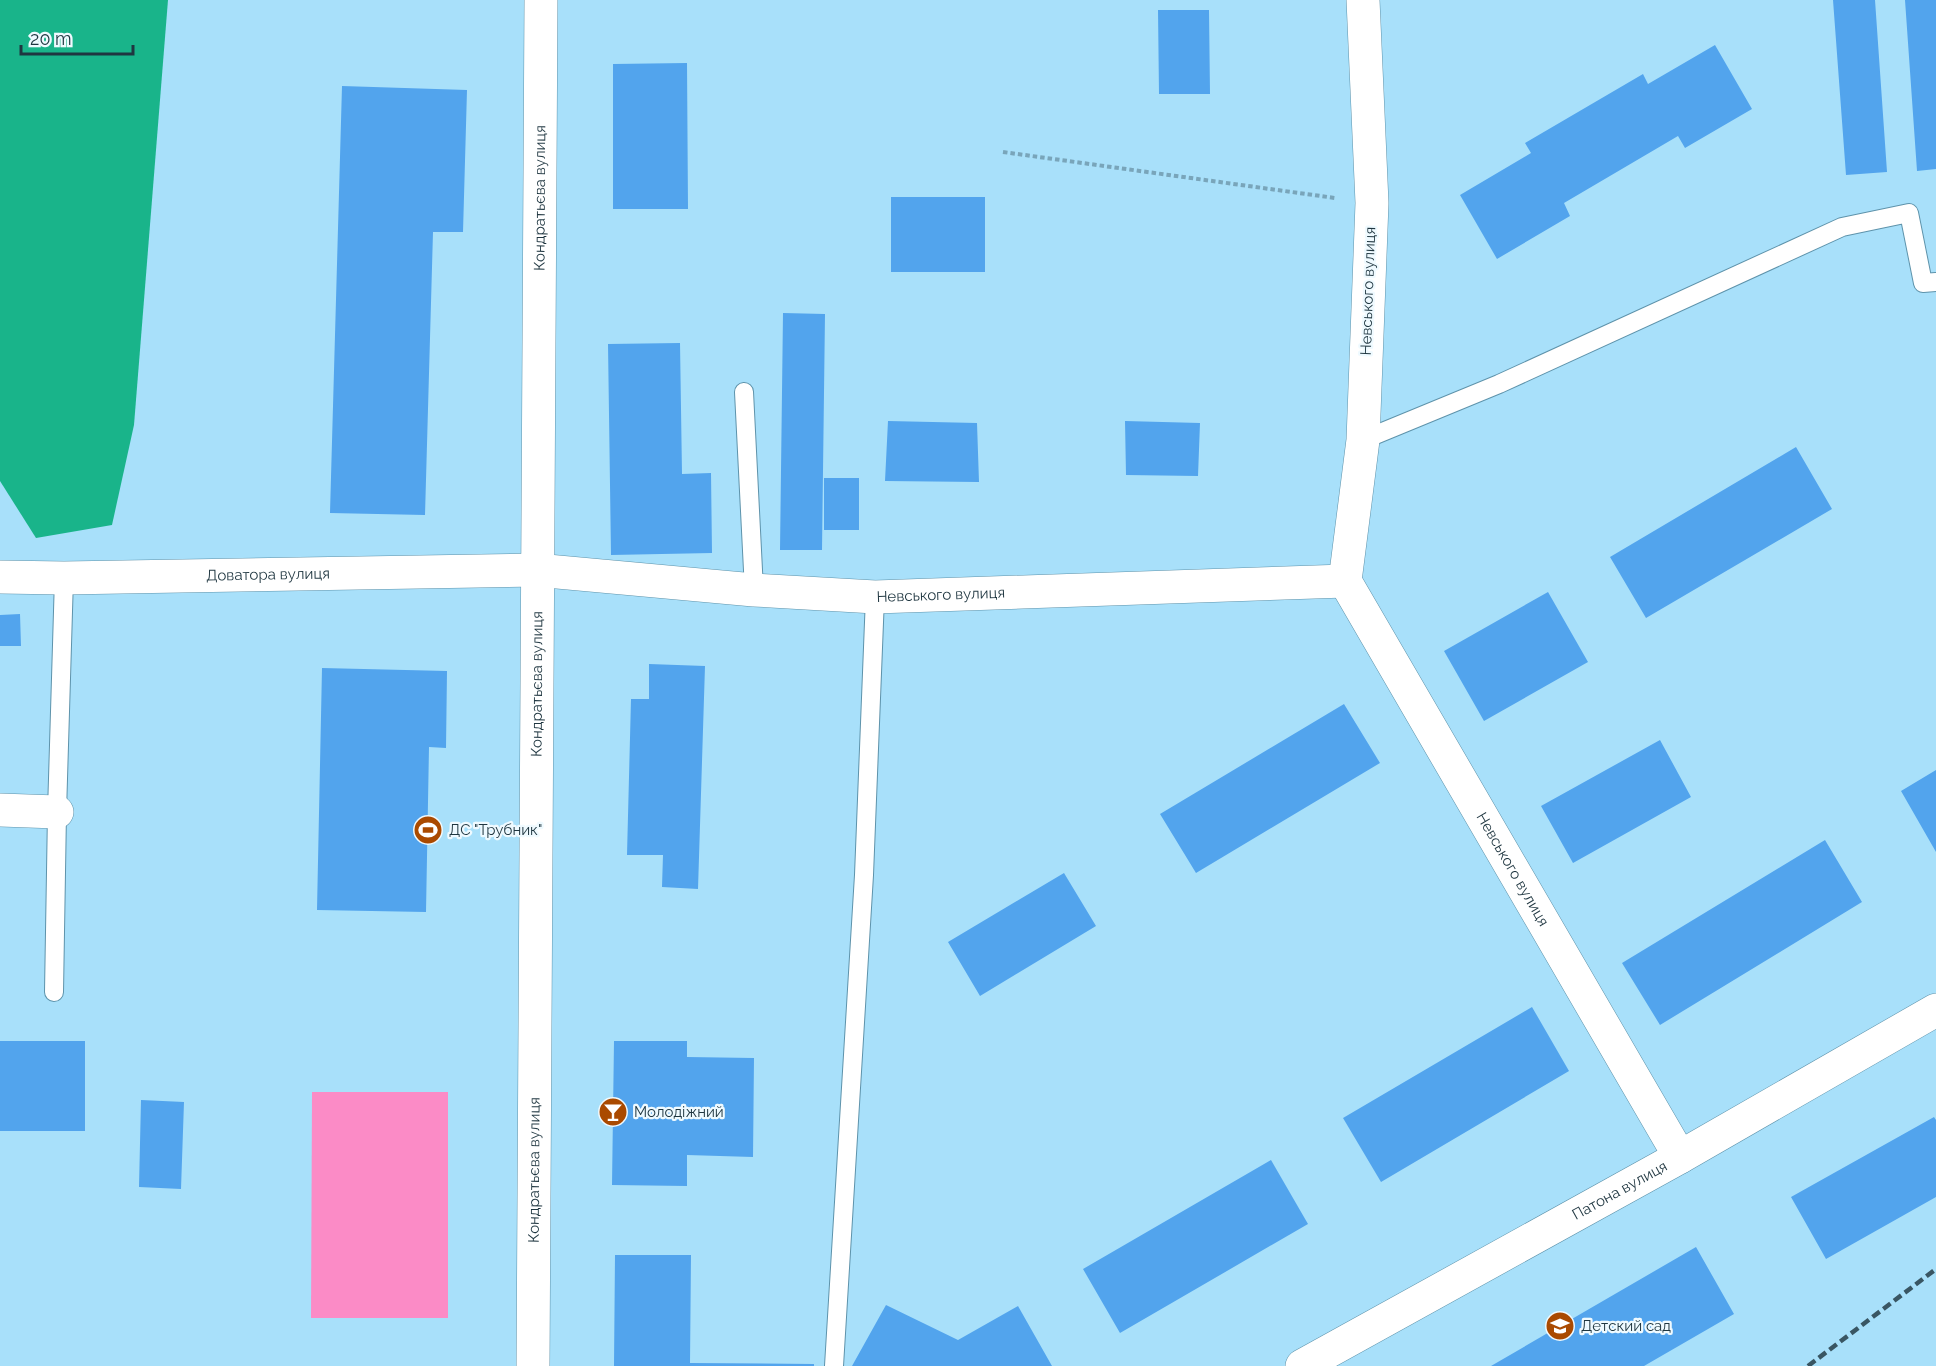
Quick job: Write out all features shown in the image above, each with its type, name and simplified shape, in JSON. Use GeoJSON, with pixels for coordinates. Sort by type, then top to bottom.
{"type":"FeatureCollection","features":[{"type":"Feature","properties":{"kind":"street","name":"Кондратьєва вулиця"},"geometry":{"type":"LineString","coordinates":[[534,1366],[536,570],[541,0]]}},
{"type":"Feature","properties":{"kind":"street","name":"Невського вулиця"},"geometry":{"type":"LineString","coordinates":[[1364,0],[1372,203],[1363,440],[1345,581],[1680,1157]]}},
{"type":"Feature","properties":{"kind":"street","name":"Доватора вулиця"},"geometry":{"type":"LineString","coordinates":[[0,577],[64,578],[536,570]]}},
{"type":"Feature","properties":{"kind":"street","name":"Невського вулиця"},"geometry":{"type":"LineString","coordinates":[[536,570],[754,590],[875,597],[1345,581]]}},
{"type":"Feature","properties":{"kind":"street"},"geometry":{"type":"LineString","coordinates":[[0,810],[57,812]]}},
{"type":"Feature","properties":{"kind":"street","name":"Патона вулиця"},"geometry":{"type":"LineString","coordinates":[[1302,1366],[1680,1157],[1936,1010]]}},
{"type":"Feature","properties":{"kind":"lane"},"geometry":{"type":"LineString","coordinates":[[1363,440],[1510,379],[1842,227],[1909,213],[1923,283],[1936,282]]}},
{"type":"Feature","properties":{"kind":"lane"},"geometry":{"type":"LineString","coordinates":[[744,392],[754,590]]}},
{"type":"Feature","properties":{"kind":"lane"},"geometry":{"type":"LineString","coordinates":[[54,992],[64,578]]}},
{"type":"Feature","properties":{"kind":"lane"},"geometry":{"type":"LineString","coordinates":[[834,1366],[864,875],[875,597]]}},
{"type":"Feature","properties":{"kind":"path"},"geometry":{"type":"LineString","coordinates":[[1003,152],[1372,203]]}},
{"type":"Feature","properties":{"kind":"shaded area"},"geometry":{"type":"Polygon","coordinates":[[[0,0],[168,0],[134,425],[112,525],[36,538],[0,481],[0,0]]]}},
{"type":"Feature","properties":{"kind":"shaded area"},"geometry":{"type":"Polygon","coordinates":[[[312,1092],[448,1092],[448,1318],[311,1318],[312,1092]]]}},
{"type":"Feature","properties":{"kind":"building"},"geometry":{"type":"Polygon","coordinates":[[[1833,0],[1875,0],[1887,172],[1846,175],[1833,0]]]}},
{"type":"Feature","properties":{"kind":"building"},"geometry":{"type":"Polygon","coordinates":[[[1905,0],[1936,0],[1936,169],[1917,171],[1905,0]]]}},
{"type":"Feature","properties":{"kind":"building"},"geometry":{"type":"Polygon","coordinates":[[[1158,10],[1209,10],[1210,94],[1159,94],[1158,10]]]}},
{"type":"Feature","properties":{"kind":"building"},"geometry":{"type":"Polygon","coordinates":[[[1715,45],[1752,109],[1685,148],[1678,136],[1564,203],[1570,216],[1497,259],[1460,195],[1531,153],[1525,143],[1643,74],[1648,84],[1715,45]]]}},
{"type":"Feature","properties":{"kind":"building"},"geometry":{"type":"Polygon","coordinates":[[[687,63],[688,209],[613,209],[613,64],[687,63]]]}},
{"type":"Feature","properties":{"kind":"building"},"geometry":{"type":"Polygon","coordinates":[[[342,86],[467,90],[463,232],[433,232],[425,515],[330,513],[342,86]]]}},
{"type":"Feature","properties":{"kind":"building"},"geometry":{"type":"Polygon","coordinates":[[[891,197],[985,197],[985,272],[891,272],[891,197]]]}},
{"type":"Feature","properties":{"kind":"building"},"geometry":{"type":"Polygon","coordinates":[[[783,313],[825,314],[822,550],[780,550],[783,313]]]}},
{"type":"Feature","properties":{"kind":"building"},"geometry":{"type":"Polygon","coordinates":[[[680,343],[682,474],[711,473],[712,553],[611,555],[608,344],[680,343]]]}},
{"type":"Feature","properties":{"kind":"building"},"geometry":{"type":"Polygon","coordinates":[[[888,421],[977,423],[979,482],[885,481],[888,421]]]}},
{"type":"Feature","properties":{"kind":"building"},"geometry":{"type":"Polygon","coordinates":[[[1125,421],[1200,423],[1198,476],[1126,475],[1125,421]]]}},
{"type":"Feature","properties":{"kind":"building"},"geometry":{"type":"Polygon","coordinates":[[[1796,447],[1832,509],[1646,618],[1610,557],[1796,447]]]}},
{"type":"Feature","properties":{"kind":"building"},"geometry":{"type":"Polygon","coordinates":[[[824,478],[859,478],[859,530],[824,530],[824,478]]]}},
{"type":"Feature","properties":{"kind":"building"},"geometry":{"type":"Polygon","coordinates":[[[1548,592],[1588,662],[1484,721],[1444,651],[1548,592]]]}},
{"type":"Feature","properties":{"kind":"building"},"geometry":{"type":"Polygon","coordinates":[[[20,614],[21,646],[0,646],[0,615],[20,614]]]}},
{"type":"Feature","properties":{"kind":"building"},"geometry":{"type":"Polygon","coordinates":[[[649,664],[705,666],[698,889],[662,887],[663,855],[627,855],[631,699],[649,699],[649,664]]]}},
{"type":"Feature","properties":{"kind":"building"},"geometry":{"type":"Polygon","coordinates":[[[322,668],[447,671],[446,748],[429,747],[426,912],[317,910],[322,668]]]}},
{"type":"Feature","properties":{"kind":"building"},"geometry":{"type":"Polygon","coordinates":[[[1344,704],[1380,763],[1196,873],[1160,814],[1344,704]]]}},
{"type":"Feature","properties":{"kind":"building"},"geometry":{"type":"Polygon","coordinates":[[[1660,740],[1691,797],[1573,863],[1541,806],[1660,740]]]}},
{"type":"Feature","properties":{"kind":"building"},"geometry":{"type":"Polygon","coordinates":[[[1936,770],[1936,852],[1901,791],[1936,770]]]}},
{"type":"Feature","properties":{"kind":"building"},"geometry":{"type":"Polygon","coordinates":[[[1825,840],[1862,902],[1660,1025],[1622,963],[1825,840]]]}},
{"type":"Feature","properties":{"kind":"building"},"geometry":{"type":"Polygon","coordinates":[[[1064,873],[1096,926],[980,996],[948,942],[1064,873]]]}},
{"type":"Feature","properties":{"kind":"building"},"geometry":{"type":"Polygon","coordinates":[[[1532,1007],[1569,1071],[1381,1182],[1343,1118],[1532,1007]]]}},
{"type":"Feature","properties":{"kind":"building"},"geometry":{"type":"Polygon","coordinates":[[[0,1041],[85,1041],[85,1131],[0,1131],[0,1041]]]}},
{"type":"Feature","properties":{"kind":"building"},"geometry":{"type":"Polygon","coordinates":[[[614,1041],[687,1041],[687,1057],[754,1058],[753,1157],[687,1155],[687,1186],[612,1185],[614,1041]]]}},
{"type":"Feature","properties":{"kind":"building"},"geometry":{"type":"Polygon","coordinates":[[[141,1100],[184,1102],[181,1189],[139,1187],[141,1100]]]}},
{"type":"Feature","properties":{"kind":"building"},"geometry":{"type":"Polygon","coordinates":[[[1934,1117],[1936,1120],[1936,1197],[1826,1259],[1791,1197],[1934,1117]]]}},
{"type":"Feature","properties":{"kind":"building"},"geometry":{"type":"Polygon","coordinates":[[[1271,1160],[1308,1224],[1120,1333],[1083,1269],[1271,1160]]]}},
{"type":"Feature","properties":{"kind":"building"},"geometry":{"type":"Polygon","coordinates":[[[1696,1247],[1734,1314],[1644,1366],[1491,1366],[1696,1247]]]}},
{"type":"Feature","properties":{"kind":"building"},"geometry":{"type":"Polygon","coordinates":[[[615,1255],[691,1255],[690,1363],[814,1364],[814,1366],[614,1366],[615,1255]]]}},
{"type":"Feature","properties":{"kind":"building"},"geometry":{"type":"Polygon","coordinates":[[[886,1305],[958,1340],[1018,1306],[1052,1366],[852,1366],[886,1305]]]}},
{"type":"Feature","properties":{"kind":"railway"},"geometry":{"type":"LineString","coordinates":[[1808,1366],[1936,1269]]}},
{"type":"Feature","properties":{"kind":"place","name":"ДС \"Трубник\""},"geometry":{"type":"Point","coordinates":[428,830]}},
{"type":"Feature","properties":{"kind":"place","name":"Молодіжний"},"geometry":{"type":"Point","coordinates":[613,1112]}},
{"type":"Feature","properties":{"kind":"place","name":"Детский сад"},"geometry":{"type":"Point","coordinates":[1560,1326]}}]}
